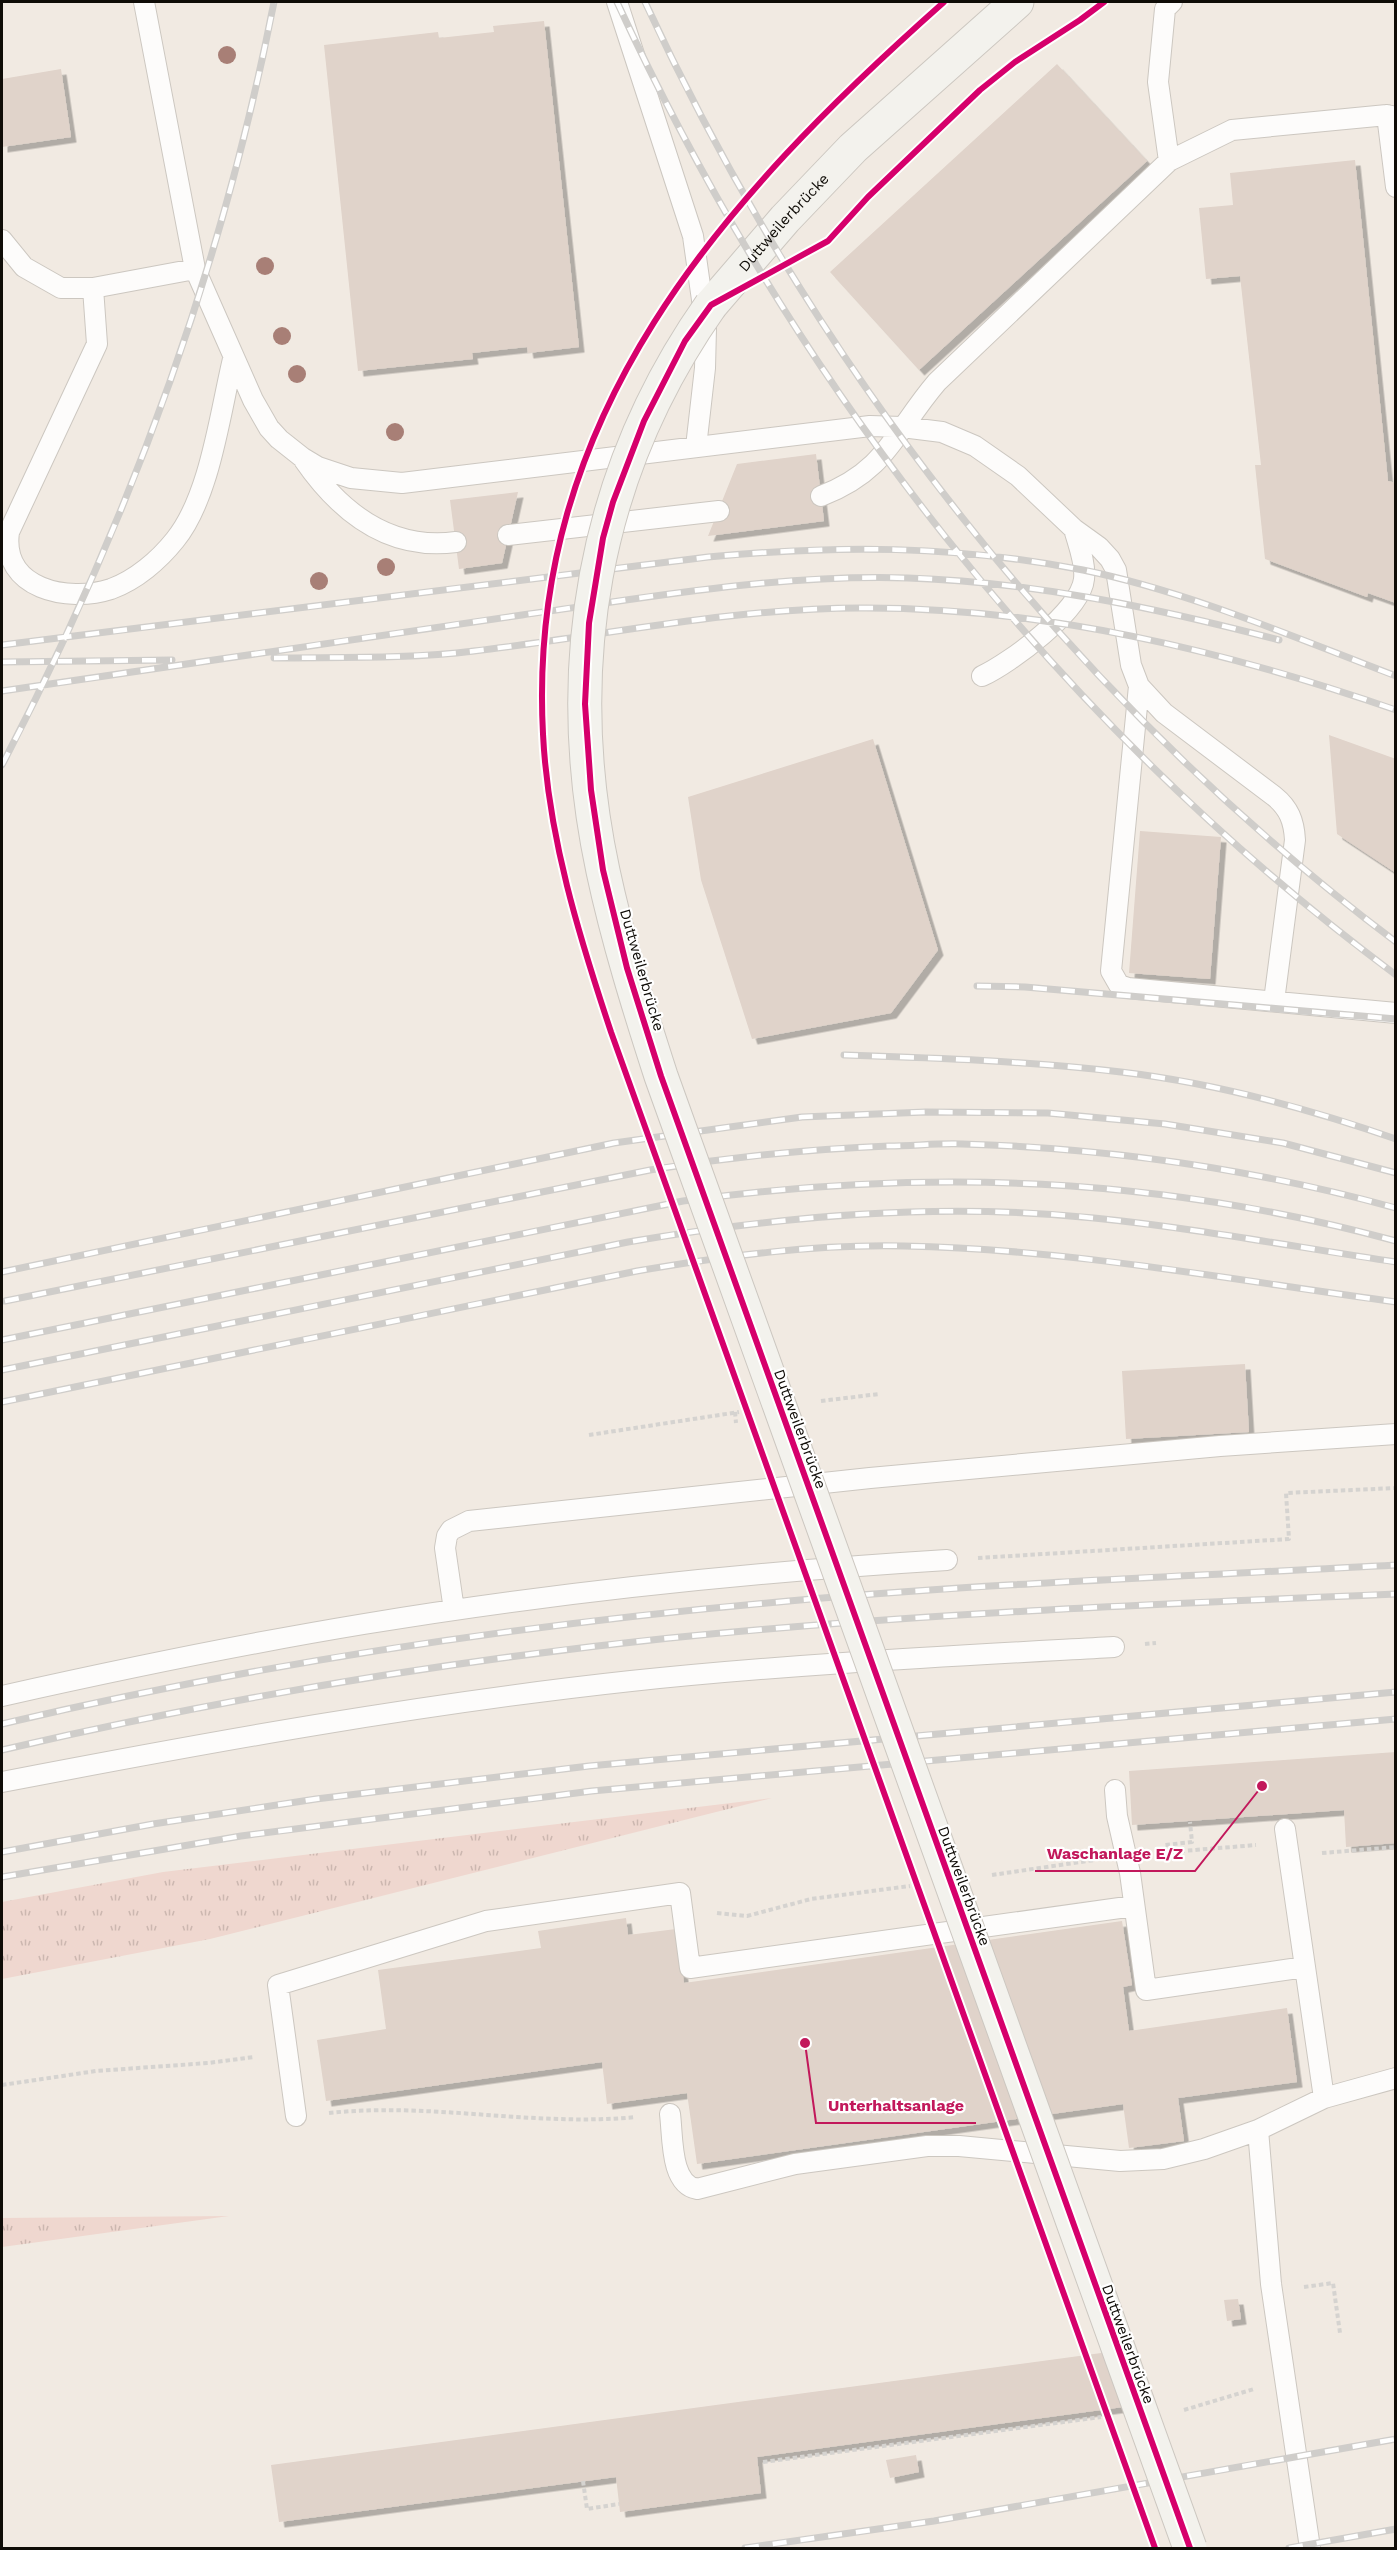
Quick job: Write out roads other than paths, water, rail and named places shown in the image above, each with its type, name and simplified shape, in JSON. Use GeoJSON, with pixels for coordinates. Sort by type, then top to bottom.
{"type":"FeatureCollection","features":[{"type":"Feature","properties":{"kind":"street","name":"Duttweilerbrücke"},"geometry":{"type":"LineString","coordinates":[[1012,6],[853,148],[785,219],[711,305],[686,341],[663,381],[625,469],[603,538],[589,623],[585,704],[591,790],[603,870],[624,957],[661,1076],[1190,2548]]}},
{"type":"Feature","properties":{"kind":"lane"},"geometry":{"type":"LineString","coordinates":[[144,2],[195,269],[233,359],[269,428],[303,458],[320,483],[337,502],[355,516],[375,528],[415,542],[436,545],[456,543]]}},
{"type":"Feature","properties":{"kind":"lane"},"geometry":{"type":"LineString","coordinates":[[616,2],[693,236],[706,328],[705,368],[696,447]]}},
{"type":"Feature","properties":{"kind":"lane"},"geometry":{"type":"LineString","coordinates":[[1169,161],[1158,82],[1165,9],[1172,2]]}},
{"type":"Feature","properties":{"kind":"lane"},"geometry":{"type":"LineString","coordinates":[[821,496],[853,482],[867,472],[880,459],[913,411],[937,382],[1169,161],[1232,130],[1391,116],[1395,187]]}},
{"type":"Feature","properties":{"kind":"lane"},"geometry":{"type":"LineString","coordinates":[[2,240],[24,267],[61,288],[93,288],[195,269]]}},
{"type":"Feature","properties":{"kind":"lane"},"geometry":{"type":"LineString","coordinates":[[93,288],[97,344],[9,532],[10,556],[21,575],[33,583],[51,590],[76,594],[112,589],[144,570],[169,547],[189,520],[199,498],[233,359]]}},
{"type":"Feature","properties":{"kind":"lane"},"geometry":{"type":"LineString","coordinates":[[303,458],[333,473],[351,478],[402,483],[842,428],[902,427],[942,432],[993,456],[1074,529],[1104,552],[1116,570],[1131,665],[1139,686],[1164,713],[1282,802],[1292,819],[1295,840],[1274,1001]]}},
{"type":"Feature","properties":{"kind":"lane"},"geometry":{"type":"LineString","coordinates":[[508,535],[719,511]]}},
{"type":"Feature","properties":{"kind":"lane"},"geometry":{"type":"LineString","coordinates":[[982,676],[1004,666],[1014,658],[1041,636],[1076,600],[1084,578],[1074,529]]}},
{"type":"Feature","properties":{"kind":"lane"},"geometry":{"type":"LineString","coordinates":[[1139,686],[1112,971],[1119,985],[1128,988],[1395,1013]]}},
{"type":"Feature","properties":{"kind":"lane"},"geometry":{"type":"LineString","coordinates":[[454,1610],[446,1542],[451,1530],[469,1521],[870,1478],[1220,1446],[1395,1434]]}},
{"type":"Feature","properties":{"kind":"lane"},"geometry":{"type":"LineString","coordinates":[[2,1696],[226,1649],[454,1610],[600,1591],[744,1576],[947,1560]]}},
{"type":"Feature","properties":{"kind":"lane"},"geometry":{"type":"LineString","coordinates":[[2,1782],[220,1740],[374,1715],[527,1694],[753,1670],[1114,1647]]}},
{"type":"Feature","properties":{"kind":"lane"},"geometry":{"type":"LineString","coordinates":[[1115,1790],[1117,1816],[1126,1856],[1146,1990],[1305,1967]]}},
{"type":"Feature","properties":{"kind":"lane"},"geometry":{"type":"LineString","coordinates":[[1286,1842],[1324,2098]]}},
{"type":"Feature","properties":{"kind":"lane"},"geometry":{"type":"LineString","coordinates":[[296,2116],[278,1985],[486,1921],[680,1893],[690,1968],[1134,1906]]}},
{"type":"Feature","properties":{"kind":"lane"},"geometry":{"type":"LineString","coordinates":[[670,2114],[679,2178],[686,2186],[697,2189],[795,2164],[944,2145],[1120,2161],[1163,2159],[1204,2149],[1258,2130],[1324,2098],[1395,2078]]}},
{"type":"Feature","properties":{"kind":"lane"},"geometry":{"type":"LineString","coordinates":[[1258,2130],[1271,2284],[1310,2548]]}},
{"type":"Feature","properties":{"kind":"railway"},"geometry":{"type":"LineString","coordinates":[[2,765],[48,674],[90,582],[130,488],[166,393],[227,200],[253,102],[274,2]]}},
{"type":"Feature","properties":{"kind":"railway"},"geometry":{"type":"LineString","coordinates":[[617,2],[687,143],[765,279],[851,411],[945,537],[1047,657],[1156,770],[1272,876],[1396,975]]}},
{"type":"Feature","properties":{"kind":"railway"},"geometry":{"type":"LineString","coordinates":[[645,2],[713,138],[788,269],[872,396],[963,518],[1061,634],[1166,744],[1278,847],[1396,942]]}},
{"type":"Feature","properties":{"kind":"railway"},"geometry":{"type":"LineString","coordinates":[[2,645],[708,557],[803,550],[896,550],[942,552],[1035,562],[1123,579],[1202,603],[1396,676]]}},
{"type":"Feature","properties":{"kind":"railway"},"geometry":{"type":"LineString","coordinates":[[2,691],[666,594],[762,583],[859,578],[955,580],[1049,591],[1141,607],[1279,640]]}},
{"type":"Feature","properties":{"kind":"railway"},"geometry":{"type":"LineString","coordinates":[[274,658],[449,654],[714,618],[811,609],[928,610],[997,615],[1132,636],[1265,669],[1396,710]]}},
{"type":"Feature","properties":{"kind":"railway"},"geometry":{"type":"LineString","coordinates":[[2,662],[172,660]]}},
{"type":"Feature","properties":{"kind":"railway"},"geometry":{"type":"LineString","coordinates":[[977,986],[1025,987],[1396,1019]]}},
{"type":"Feature","properties":{"kind":"railway"},"geometry":{"type":"LineString","coordinates":[[844,1055],[1017,1063],[1086,1068],[1156,1077],[1260,1098],[1396,1139]]}},
{"type":"Feature","properties":{"kind":"railway"},"geometry":{"type":"LineString","coordinates":[[2,1272],[614,1143],[802,1117],[926,1112],[1048,1113],[1165,1124],[1283,1143],[1396,1173]]}},
{"type":"Feature","properties":{"kind":"railway"},"geometry":{"type":"LineString","coordinates":[[5,1301],[650,1170],[799,1151],[953,1144],[1071,1150],[1235,1172],[1343,1194],[1396,1208]]}},
{"type":"Feature","properties":{"kind":"railway"},"geometry":{"type":"LineString","coordinates":[[2,1340],[683,1201],[864,1184],[953,1182],[1041,1184],[1130,1191],[1218,1203],[1307,1219],[1396,1241]]}},
{"type":"Feature","properties":{"kind":"railway"},"geometry":{"type":"LineString","coordinates":[[2,1370],[628,1242],[744,1225],[861,1214],[977,1211],[1094,1218],[1207,1232],[1396,1262]]}},
{"type":"Feature","properties":{"kind":"railway"},"geometry":{"type":"LineString","coordinates":[[2,1402],[637,1271],[703,1260],[803,1249],[904,1246],[1027,1253],[1150,1267],[1396,1302]]}},
{"type":"Feature","properties":{"kind":"railway"},"geometry":{"type":"LineString","coordinates":[[2,1724],[99,1702],[295,1664],[591,1621],[690,1610],[941,1589],[1396,1565]]}},
{"type":"Feature","properties":{"kind":"railway"},"geometry":{"type":"LineString","coordinates":[[2,1750],[250,1698],[418,1670],[586,1647],[851,1622],[942,1616],[1396,1594]]}},
{"type":"Feature","properties":{"kind":"railway"},"geometry":{"type":"LineString","coordinates":[[2,1852],[153,1824],[316,1799],[589,1766],[1396,1692]]}},
{"type":"Feature","properties":{"kind":"railway"},"geometry":{"type":"LineString","coordinates":[[2,1877],[241,1836],[592,1791],[1396,1719]]}},
{"type":"Feature","properties":{"kind":"railway"},"geometry":{"type":"LineString","coordinates":[[745,2548],[934,2521],[1396,2439]]}},
{"type":"Feature","properties":{"kind":"railway"},"geometry":{"type":"LineString","coordinates":[[1289,2548],[1396,2529]]}},
{"type":"Feature","properties":{"kind":"place","name":"Waschanlage E/Z"},"geometry":{"type":"Point","coordinates":[1262,1786]}},
{"type":"Feature","properties":{"kind":"place","name":"Unterhaltsanlage"},"geometry":{"type":"Point","coordinates":[805,2043]}}]}
